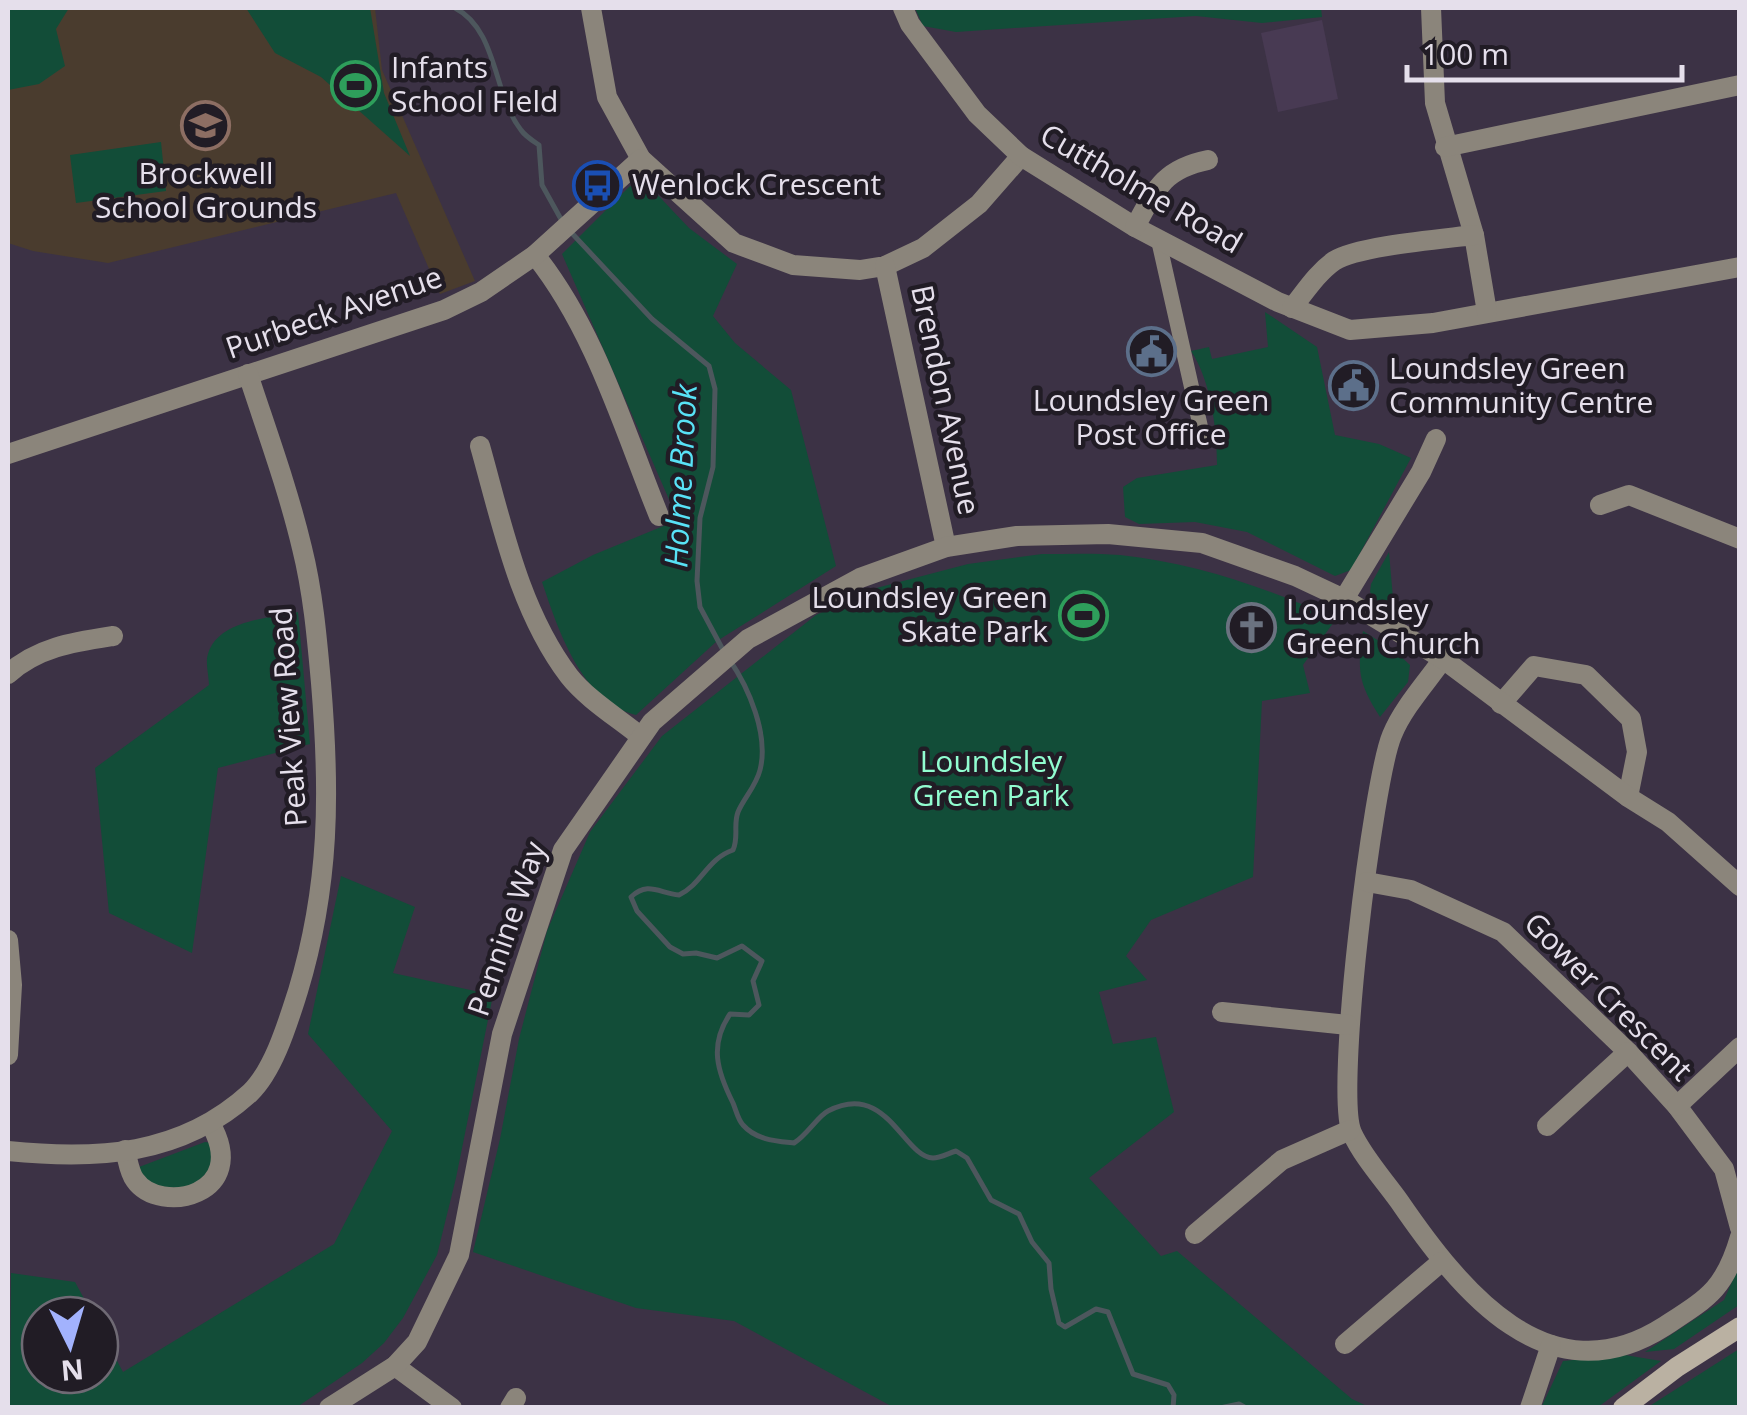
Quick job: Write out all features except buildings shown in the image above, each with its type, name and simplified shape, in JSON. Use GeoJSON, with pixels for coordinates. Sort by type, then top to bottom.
{"type":"FeatureCollection","features":[{"type":"Feature","properties":{"kind":"main road"},"geometry":{"type":"LineString","coordinates":[[1623,1408],[1740,1326]]}},
{"type":"Feature","properties":{"kind":"street"},"geometry":{"type":"LineString","coordinates":[[591,8],[606,97],[641,159],[734,243],[794,265],[860,270],[885,266],[922,248],[979,204],[1021,156]]}},
{"type":"Feature","properties":{"kind":"street","name":"Cuttholme Road"},"geometry":{"type":"LineString","coordinates":[[903,8],[910,24],[977,114],[1021,156],[1135,227],[1292,308],[1350,330],[1433,322],[1740,266]]}},
{"type":"Feature","properties":{"kind":"street"},"geometry":{"type":"LineString","coordinates":[[1431,8],[1434,103],[1474,235],[1488,312]]}},
{"type":"Feature","properties":{"kind":"street"},"geometry":{"type":"LineString","coordinates":[[1446,147],[1740,85]]}},
{"type":"Feature","properties":{"kind":"street","name":"Purbeck Avenue"},"geometry":{"type":"LineString","coordinates":[[8,454],[444,310],[482,292],[535,255],[641,159]]}},
{"type":"Feature","properties":{"kind":"street"},"geometry":{"type":"LineString","coordinates":[[1135,227],[1157,188],[1182,165],[1208,160]]}},
{"type":"Feature","properties":{"kind":"street"},"geometry":{"type":"LineString","coordinates":[[1292,308],[1336,259],[1394,245],[1474,235]]}},
{"type":"Feature","properties":{"kind":"street"},"geometry":{"type":"LineString","coordinates":[[1158,238],[1202,438]]}},
{"type":"Feature","properties":{"kind":"street"},"geometry":{"type":"LineString","coordinates":[[535,255],[557,282],[585,331],[659,516]]}},
{"type":"Feature","properties":{"kind":"street","name":"Brendon Avenue"},"geometry":{"type":"LineString","coordinates":[[885,266],[946,547]]}},
{"type":"Feature","properties":{"kind":"street","name":"Peak View Road"},"geometry":{"type":"LineString","coordinates":[[8,1151],[84,1154],[158,1146],[210,1123],[253,1090],[284,1036],[311,949],[327,848],[327,754],[316,620],[303,549],[248,374]]}},
{"type":"Feature","properties":{"kind":"street"},"geometry":{"type":"LineString","coordinates":[[1344,599],[1421,472],[1436,440]]}},
{"type":"Feature","properties":{"kind":"street"},"geometry":{"type":"LineString","coordinates":[[480,446],[509,552],[534,617],[570,678],[640,736]]}},
{"type":"Feature","properties":{"kind":"street"},"geometry":{"type":"LineString","coordinates":[[1600,505],[1629,495],[1740,540]]}},
{"type":"Feature","properties":{"kind":"street","name":"Pennine Way"},"geometry":{"type":"LineString","coordinates":[[329,1408],[395,1366],[417,1342],[459,1256],[502,1034],[563,850],[652,722],[762,631],[860,578],[946,547],[1017,536],[1108,534],[1202,543],[1295,576],[1344,599],[1443,660],[1628,797],[1668,822],[1740,886]]}},
{"type":"Feature","properties":{"kind":"street"},"geometry":{"type":"LineString","coordinates":[[8,674],[21,662],[52,648],[102,645]]}},
{"type":"Feature","properties":{"kind":"street"},"geometry":{"type":"LineString","coordinates":[[1443,660],[1390,738],[1376,810],[1348,1024],[1350,1130],[1441,1262],[1494,1316],[1552,1345],[1585,1352],[1620,1349],[1645,1338],[1713,1295],[1734,1257],[1740,1237]]}},
{"type":"Feature","properties":{"kind":"street"},"geometry":{"type":"LineString","coordinates":[[1501,704],[1534,666],[1586,675],[1632,719],[1637,752],[1628,797]]}},
{"type":"Feature","properties":{"kind":"street","name":"Gower Crescent"},"geometry":{"type":"LineString","coordinates":[[1367,882],[1411,890],[1503,932],[1628,1052],[1676,1106],[1724,1169],[1740,1228]]}},
{"type":"Feature","properties":{"kind":"street"},"geometry":{"type":"LineString","coordinates":[[8,940],[12,985],[8,1055]]}},
{"type":"Feature","properties":{"kind":"street"},"geometry":{"type":"LineString","coordinates":[[1222,1012],[1348,1024]]}},
{"type":"Feature","properties":{"kind":"street"},"geometry":{"type":"LineString","coordinates":[[1676,1106],[1740,1047]]}},
{"type":"Feature","properties":{"kind":"street"},"geometry":{"type":"LineString","coordinates":[[1547,1126],[1628,1052]]}},
{"type":"Feature","properties":{"kind":"street"},"geometry":{"type":"LineString","coordinates":[[125,1150],[132,1175],[149,1192],[178,1197],[202,1190],[211,1184],[221,1164],[220,1141],[210,1123]]}},
{"type":"Feature","properties":{"kind":"street"},"geometry":{"type":"LineString","coordinates":[[1195,1234],[1282,1160],[1350,1130]]}},
{"type":"Feature","properties":{"kind":"street"},"geometry":{"type":"LineString","coordinates":[[1345,1344],[1441,1262]]}},
{"type":"Feature","properties":{"kind":"street"},"geometry":{"type":"LineString","coordinates":[[1530,1408],[1552,1345]]}},
{"type":"Feature","properties":{"kind":"street"},"geometry":{"type":"LineString","coordinates":[[395,1366],[452,1408]]}},
{"type":"Feature","properties":{"kind":"shaded area","name":"Brockwell School Grounds"},"geometry":{"type":"Polygon","coordinates":[[[8,8],[375,8],[382,70],[475,281],[440,294],[396,193],[108,263],[8,243],[8,8]]]}},
{"type":"Feature","properties":{"kind":"shaded area"},"geometry":{"type":"Polygon","coordinates":[[[1322,20],[1338,99],[1278,112],[1261,33],[1322,20]]]}},
{"type":"Feature","properties":{"kind":"green space"},"geometry":{"type":"Polygon","coordinates":[[[8,8],[69,8],[56,29],[65,66],[39,84],[8,90],[8,8]]]}},
{"type":"Feature","properties":{"kind":"green space","name":"Infants School FIeld"},"geometry":{"type":"Polygon","coordinates":[[[246,8],[370,8],[384,93],[410,156],[321,77],[275,53],[246,8]]]}},
{"type":"Feature","properties":{"kind":"green space"},"geometry":{"type":"Polygon","coordinates":[[[915,8],[1321,8],[1322,17],[1262,23],[1196,16],[956,32],[923,26],[915,8]]]}},
{"type":"Feature","properties":{"kind":"green space"},"geometry":{"type":"Polygon","coordinates":[[[161,142],[166,191],[76,203],[70,155],[161,142]]]}},
{"type":"Feature","properties":{"kind":"green space"},"geometry":{"type":"Polygon","coordinates":[[[643,185],[653,190],[689,228],[737,264],[713,316],[735,343],[791,390],[836,566],[717,641],[636,715],[600,695],[586,679],[564,641],[542,582],[593,555],[678,520],[562,254],[630,186],[643,185]]]}},
{"type":"Feature","properties":{"kind":"green space"},"geometry":{"type":"Polygon","coordinates":[[[1265,312],[1317,347],[1335,435],[1379,444],[1411,458],[1351,570],[1335,576],[1247,532],[1195,522],[1139,524],[1125,517],[1123,487],[1137,478],[1217,465],[1212,406],[1204,376],[1191,351],[1209,347],[1212,359],[1268,347],[1265,312]]]}},
{"type":"Feature","properties":{"kind":"green space"},"geometry":{"type":"Polygon","coordinates":[[[1389,552],[1394,610],[1370,592],[1389,552]]]}},
{"type":"Feature","properties":{"kind":"green space","name":"Loundsley Green Park"},"geometry":{"type":"Polygon","coordinates":[[[1042,554],[1120,555],[1176,564],[1257,587],[1336,619],[1303,665],[1310,693],[1262,701],[1253,877],[1151,920],[1126,956],[1147,980],[1099,992],[1113,1044],[1156,1037],[1174,1112],[1089,1178],[1161,1256],[1177,1251],[1352,1399],[1369,1407],[893,1407],[734,1321],[636,1308],[473,1252],[519,1039],[547,931],[590,832],[662,736],[816,615],[865,591],[968,564],[1042,554]]]}},
{"type":"Feature","properties":{"kind":"green space"},"geometry":{"type":"Polygon","coordinates":[[[298,612],[310,744],[218,768],[192,953],[109,913],[95,768],[209,685],[208,654],[222,634],[246,622],[298,612]]]}},
{"type":"Feature","properties":{"kind":"green space"},"geometry":{"type":"Polygon","coordinates":[[[1363,631],[1410,665],[1408,682],[1380,717],[1361,676],[1363,631]]]}},
{"type":"Feature","properties":{"kind":"green space"},"geometry":{"type":"Polygon","coordinates":[[[341,876],[415,907],[393,973],[493,995],[437,1255],[403,1318],[384,1343],[362,1363],[297,1407],[10,1407],[11,1273],[75,1282],[82,1295],[20,1295],[20,1395],[120,1395],[120,1366],[123,1372],[334,1244],[392,1131],[308,1034],[341,876]]]}},
{"type":"Feature","properties":{"kind":"green space"},"geometry":{"type":"Polygon","coordinates":[[[205,1142],[212,1143],[214,1165],[190,1186],[174,1190],[143,1181],[139,1167],[205,1142]]]}},
{"type":"Feature","properties":{"kind":"green space"},"geometry":{"type":"Polygon","coordinates":[[[1739,1266],[1739,1305],[1674,1349],[1645,1352],[1724,1300],[1739,1266]]]}},
{"type":"Feature","properties":{"kind":"green space"},"geometry":{"type":"Polygon","coordinates":[[[1739,1349],[1739,1407],[1648,1407],[1739,1349]]]}},
{"type":"Feature","properties":{"kind":"green space"},"geometry":{"type":"Polygon","coordinates":[[[1625,1355],[1661,1361],[1598,1407],[1541,1408],[1563,1361],[1625,1355]]]}},
{"type":"Feature","properties":{"kind":"waterway","name":"Holme Brook"},"geometry":{"type":"LineString","coordinates":[[455,8],[480,31],[512,116],[539,145],[542,185],[562,221]]}},
{"type":"Feature","properties":{"kind":"waterway","name":"Holme Brook"},"geometry":{"type":"LineString","coordinates":[[568,229],[652,319],[709,366],[715,389],[713,467],[700,518],[697,581],[700,607],[723,650]]}},
{"type":"Feature","properties":{"kind":"waterway","name":"Holme Brook"},"geometry":{"type":"LineString","coordinates":[[729,659],[744,684],[762,742],[758,776],[738,812],[733,850],[717,859],[679,895],[648,889],[631,897],[637,911],[670,947],[683,954],[717,958],[742,946],[762,961],[753,981],[759,1005],[749,1015],[730,1014],[719,1036],[723,1080],[740,1120],[760,1137],[794,1143],[828,1111],[848,1104],[865,1105],[891,1122],[922,1154],[936,1158],[956,1151],[967,1158],[991,1200],[1019,1214],[1032,1242],[1049,1263],[1059,1323],[1065,1327],[1096,1309],[1108,1312],[1133,1374],[1168,1385],[1174,1395],[1173,1408]]}},
{"type":"Feature","properties":{"kind":"waterway","name":"Holme Brook"},"geometry":{"type":"LineString","coordinates":[[1220,1408],[1239,1404],[1246,1408]]}},
{"type":"Feature","properties":{"kind":"place","name":"Infants School FIeld"},"geometry":{"type":"Point","coordinates":[356,85]}},
{"type":"Feature","properties":{"kind":"place","name":"Brockwell School Grounds"},"geometry":{"type":"Point","coordinates":[206,125]}},
{"type":"Feature","properties":{"kind":"place","name":"Wenlock Crescent"},"geometry":{"type":"Point","coordinates":[597,185]}},
{"type":"Feature","properties":{"kind":"place","name":"Loundsley Green Post Office"},"geometry":{"type":"Point","coordinates":[1151,352]}},
{"type":"Feature","properties":{"kind":"place","name":"Loundsley Green Community Centre"},"geometry":{"type":"Point","coordinates":[1354,386]}},
{"type":"Feature","properties":{"kind":"place","name":"Loundsley Green Skate Park"},"geometry":{"type":"Point","coordinates":[1083,615]}},
{"type":"Feature","properties":{"kind":"place","name":"Loundsley Green Church"},"geometry":{"type":"Point","coordinates":[1251,627]}}]}
